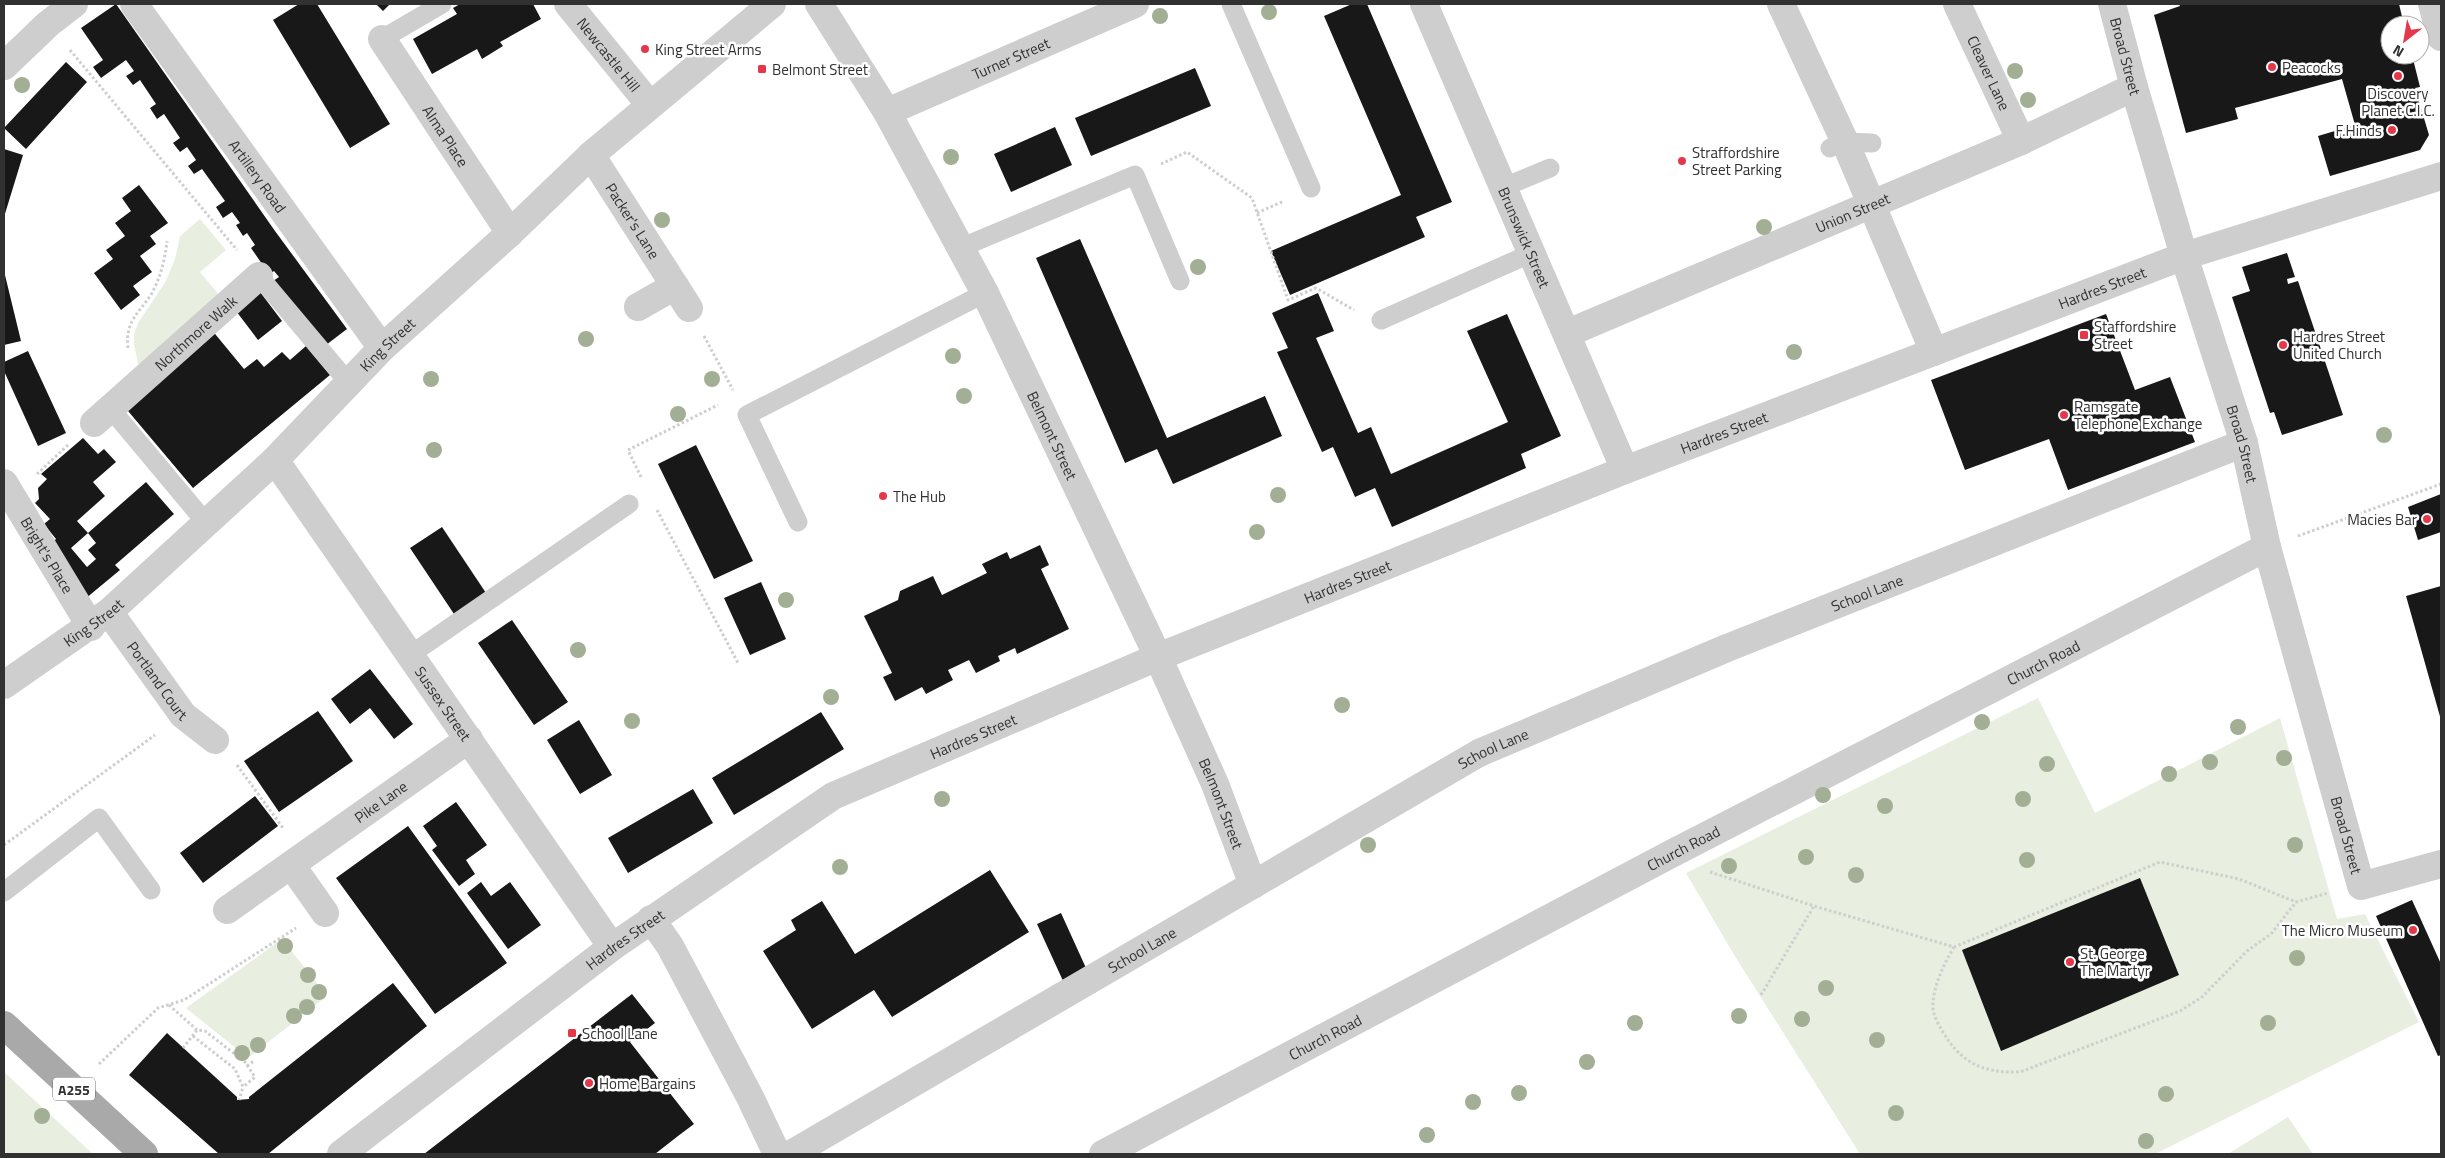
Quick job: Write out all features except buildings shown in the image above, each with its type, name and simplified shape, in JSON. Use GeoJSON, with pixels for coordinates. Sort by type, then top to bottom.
{"type":"FeatureCollection","features":[{"type":"Feature","properties":{"kind":"main road","name":"A255"},"geometry":{"type":"LineString","coordinates":[[4,1025],[144,1154]]}},
{"type":"Feature","properties":{"kind":"street"},"geometry":{"type":"LineString","coordinates":[[4,66],[33,37],[74,4]]}},
{"type":"Feature","properties":{"kind":"street","name":"Artillery Road"},"geometry":{"type":"LineString","coordinates":[[134,4],[382,348]]}},
{"type":"Feature","properties":{"kind":"street","name":"Newcastle Hill"},"geometry":{"type":"LineString","coordinates":[[568,4],[650,105]]}},
{"type":"Feature","properties":{"kind":"street","name":"King Street"},"geometry":{"type":"LineString","coordinates":[[4,685],[100,620],[275,460],[382,348],[510,233],[591,155],[772,4]]}},
{"type":"Feature","properties":{"kind":"street","name":"Belmont Street"},"geometry":{"type":"LineString","coordinates":[[819,4],[887,112],[985,293],[1158,656],[1215,784],[1253,885]]}},
{"type":"Feature","properties":{"kind":"street","name":"Turner Street"},"geometry":{"type":"LineString","coordinates":[[887,112],[1135,4]]}},
{"type":"Feature","properties":{"kind":"street","name":"Brunswick Street"},"geometry":{"type":"LineString","coordinates":[[1424,4],[1568,333],[1625,470]]}},
{"type":"Feature","properties":{"kind":"street"},"geometry":{"type":"LineString","coordinates":[[1781,4],[1837,145],[1871,206],[1934,352]]}},
{"type":"Feature","properties":{"kind":"street","name":"Cleaver Lane"},"geometry":{"type":"LineString","coordinates":[[1958,4],[2021,142]]}},
{"type":"Feature","properties":{"kind":"street","name":"Broad Street"},"geometry":{"type":"LineString","coordinates":[[2112,4],[2134,87],[2184,256],[2244,443],[2267,547],[2361,886]]}},
{"type":"Feature","properties":{"kind":"street"},"geometry":{"type":"LineString","coordinates":[[2432,4],[2441,37]]}},
{"type":"Feature","properties":{"kind":"street","name":"Alma Place"},"geometry":{"type":"LineString","coordinates":[[382,40],[510,233]]}},
{"type":"Feature","properties":{"kind":"street","name":"Union Street"},"geometry":{"type":"LineString","coordinates":[[1568,333],[2021,142],[2134,87]]}},
{"type":"Feature","properties":{"kind":"street","name":"Packer's Lane"},"geometry":{"type":"LineString","coordinates":[[591,155],[682,297]]}},
{"type":"Feature","properties":{"kind":"street","name":"Hardres Street"},"geometry":{"type":"LineString","coordinates":[[341,1154],[612,947],[833,796],[1158,656],[1625,470],[2184,256],[2441,176]]}},
{"type":"Feature","properties":{"kind":"street","name":"Northmore Walk"},"geometry":{"type":"LineString","coordinates":[[102,415],[259,276]]}},
{"type":"Feature","properties":{"kind":"street"},"geometry":{"type":"LineString","coordinates":[[638,307],[682,297]]}},
{"type":"Feature","properties":{"kind":"street","name":"School Lane"},"geometry":{"type":"LineString","coordinates":[[792,1154],[1479,753],[1727,648],[2244,443]]}},
{"type":"Feature","properties":{"kind":"street","name":"Sussex Street"},"geometry":{"type":"LineString","coordinates":[[275,460],[612,947]]}},
{"type":"Feature","properties":{"kind":"street","name":"Bright's Place"},"geometry":{"type":"LineString","coordinates":[[7,490],[100,620]]}},
{"type":"Feature","properties":{"kind":"street","name":"Church Road"},"geometry":{"type":"LineString","coordinates":[[1104,1154],[1672,854],[2267,547]]}},
{"type":"Feature","properties":{"kind":"street","name":"Portland Court"},"geometry":{"type":"LineString","coordinates":[[100,620],[183,715],[215,740]]}},
{"type":"Feature","properties":{"kind":"street","name":"Pike Lane"},"geometry":{"type":"LineString","coordinates":[[227,910],[469,739]]}},
{"type":"Feature","properties":{"kind":"street"},"geometry":{"type":"LineString","coordinates":[[298,861],[325,913]]}},
{"type":"Feature","properties":{"kind":"street"},"geometry":{"type":"LineString","coordinates":[[2361,886],[2441,864]]}},
{"type":"Feature","properties":{"kind":"street"},"geometry":{"type":"LineString","coordinates":[[651,919],[675,954],[750,1096],[777,1154]]}},
{"type":"Feature","properties":{"kind":"lane"},"geometry":{"type":"LineString","coordinates":[[382,40],[442,4]]}},
{"type":"Feature","properties":{"kind":"lane"},"geometry":{"type":"LineString","coordinates":[[1231,4],[1311,188]]}},
{"type":"Feature","properties":{"kind":"lane"},"geometry":{"type":"LineString","coordinates":[[1837,145],[1872,143]]}},
{"type":"Feature","properties":{"kind":"lane"},"geometry":{"type":"LineString","coordinates":[[1504,187],[1550,168]]}},
{"type":"Feature","properties":{"kind":"lane"},"geometry":{"type":"LineString","coordinates":[[960,248],[1135,175],[1180,280]]}},
{"type":"Feature","properties":{"kind":"lane"},"geometry":{"type":"LineString","coordinates":[[1381,320],[1532,253]]}},
{"type":"Feature","properties":{"kind":"lane"},"geometry":{"type":"LineString","coordinates":[[259,276],[348,382]]}},
{"type":"Feature","properties":{"kind":"lane"},"geometry":{"type":"LineString","coordinates":[[798,522],[747,414],[985,293]]}},
{"type":"Feature","properties":{"kind":"lane"},"geometry":{"type":"LineString","coordinates":[[102,415],[207,524]]}},
{"type":"Feature","properties":{"kind":"lane"},"geometry":{"type":"LineString","coordinates":[[410,655],[629,504]]}},
{"type":"Feature","properties":{"kind":"lane"},"geometry":{"type":"LineString","coordinates":[[4,892],[100,818],[151,890]]}},
{"type":"Feature","properties":{"kind":"path"},"geometry":{"type":"LineString","coordinates":[[65,44],[259,276]]}},
{"type":"Feature","properties":{"kind":"path"},"geometry":{"type":"LineString","coordinates":[[1135,175],[1187,152],[1252,198],[1288,300],[1316,288],[1361,314],[1381,320]]}},
{"type":"Feature","properties":{"kind":"path","name":"Northmore Walk"},"geometry":{"type":"LineString","coordinates":[[133,388],[133,366],[128,347],[130,324],[151,294],[160,276],[165,259],[167,240]]}},
{"type":"Feature","properties":{"kind":"path"},"geometry":{"type":"LineString","coordinates":[[682,297],[747,414]]}},
{"type":"Feature","properties":{"kind":"path"},"geometry":{"type":"LineString","coordinates":[[644,484],[628,450],[737,396]]}},
{"type":"Feature","properties":{"kind":"path"},"geometry":{"type":"LineString","coordinates":[[7,490],[102,415]]}},
{"type":"Feature","properties":{"kind":"path"},"geometry":{"type":"LineString","coordinates":[[2267,547],[2441,484]]}},
{"type":"Feature","properties":{"kind":"path"},"geometry":{"type":"LineString","coordinates":[[657,509],[738,663]]}},
{"type":"Feature","properties":{"kind":"path"},"geometry":{"type":"LineString","coordinates":[[4,845],[183,715]]}},
{"type":"Feature","properties":{"kind":"path"},"geometry":{"type":"LineString","coordinates":[[215,740],[244,773],[298,861]]}},
{"type":"Feature","properties":{"kind":"path"},"geometry":{"type":"LineString","coordinates":[[1672,854],[1695,867],[1814,906],[1954,947],[2160,862],[2239,879],[2296,902],[2361,886]]}},
{"type":"Feature","properties":{"kind":"path"},"geometry":{"type":"LineString","coordinates":[[1954,947],[1936,986],[1932,1006],[1937,1023],[1960,1056],[1974,1065],[1994,1073],[2020,1072],[2180,1010],[2202,997],[2247,951],[2271,934],[2296,902]]}},
{"type":"Feature","properties":{"kind":"path"},"geometry":{"type":"LineString","coordinates":[[1761,995],[1814,906]]}},
{"type":"Feature","properties":{"kind":"path"},"geometry":{"type":"LineString","coordinates":[[99,1064],[158,1008],[184,1000],[286,933],[325,913]]}},
{"type":"Feature","properties":{"kind":"path"},"geometry":{"type":"LineString","coordinates":[[169,1004],[197,1030],[205,1031],[247,1066],[255,1077],[243,1087],[239,1100]]}},
{"type":"Feature","properties":{"kind":"path"},"geometry":{"type":"LineString","coordinates":[[183,1048],[197,1030]]}},
{"type":"Feature","properties":{"kind":"path"},"geometry":{"type":"LineString","coordinates":[[193,1036],[235,1069],[243,1087]]}},
{"type":"Feature","properties":{"kind":"path"},"geometry":{"type":"LineString","coordinates":[[247,1066],[255,1060]]}},
{"type":"Feature","properties":{"kind":"shaded area"},"geometry":{"type":"Polygon","coordinates":[[[200,219],[226,250],[200,272],[221,297],[139,368],[134,344],[134,334],[138,323],[166,281],[175,259],[180,236],[200,219]]]}},
{"type":"Feature","properties":{"kind":"shaded area"},"geometry":{"type":"Polygon","coordinates":[[[2038,698],[2095,813],[2280,718],[2337,919],[2365,914],[2419,1022],[2155,1154],[1860,1154],[1736,958],[1686,873],[2038,698]]]}},
{"type":"Feature","properties":{"kind":"shaded area"},"geometry":{"type":"Polygon","coordinates":[[[282,939],[327,996],[248,1058],[186,1008],[282,939]]]}},
{"type":"Feature","properties":{"kind":"shaded area"},"geometry":{"type":"Polygon","coordinates":[[[4,1072],[93,1154],[4,1154],[4,1072]]]}},
{"type":"Feature","properties":{"kind":"shaded area"},"geometry":{"type":"Polygon","coordinates":[[[2288,1117],[2313,1154],[2228,1154],[2288,1117]]]}},
{"type":"Feature","properties":{"kind":"place","name":"King Street Arms"},"geometry":{"type":"Point","coordinates":[645,49]}},
{"type":"Feature","properties":{"kind":"place","name":"Peacocks"},"geometry":{"type":"Point","coordinates":[2272,67]}},
{"type":"Feature","properties":{"kind":"place","name":"Belmont Street"},"geometry":{"type":"Point","coordinates":[762,69]}},
{"type":"Feature","properties":{"kind":"place","name":"Discovery Planet C.I.C."},"geometry":{"type":"Point","coordinates":[2398,76]}},
{"type":"Feature","properties":{"kind":"place","name":"F.Hinds"},"geometry":{"type":"Point","coordinates":[2392,130]}},
{"type":"Feature","properties":{"kind":"place","name":"Straffordshire Street Parking"},"geometry":{"type":"Point","coordinates":[1682,161]}},
{"type":"Feature","properties":{"kind":"place","name":"Staffordshire Street"},"geometry":{"type":"Point","coordinates":[2084,335]}},
{"type":"Feature","properties":{"kind":"place","name":"Hardres Street United Church"},"geometry":{"type":"Point","coordinates":[2283,345]}},
{"type":"Feature","properties":{"kind":"place","name":"Ramsgate Telephone Exchange"},"geometry":{"type":"Point","coordinates":[2064,415]}},
{"type":"Feature","properties":{"kind":"place","name":"The Hub"},"geometry":{"type":"Point","coordinates":[883,496]}},
{"type":"Feature","properties":{"kind":"place","name":"Macies Bar"},"geometry":{"type":"Point","coordinates":[2427,519]}},
{"type":"Feature","properties":{"kind":"place","name":"The Micro Museum"},"geometry":{"type":"Point","coordinates":[2413,930]}},
{"type":"Feature","properties":{"kind":"place","name":"St. George The Martyr"},"geometry":{"type":"Point","coordinates":[2070,962]}},
{"type":"Feature","properties":{"kind":"place","name":"School Lane"},"geometry":{"type":"Point","coordinates":[572,1033]}},
{"type":"Feature","properties":{"kind":"place","name":"Home Bargains"},"geometry":{"type":"Point","coordinates":[589,1083]}}]}
